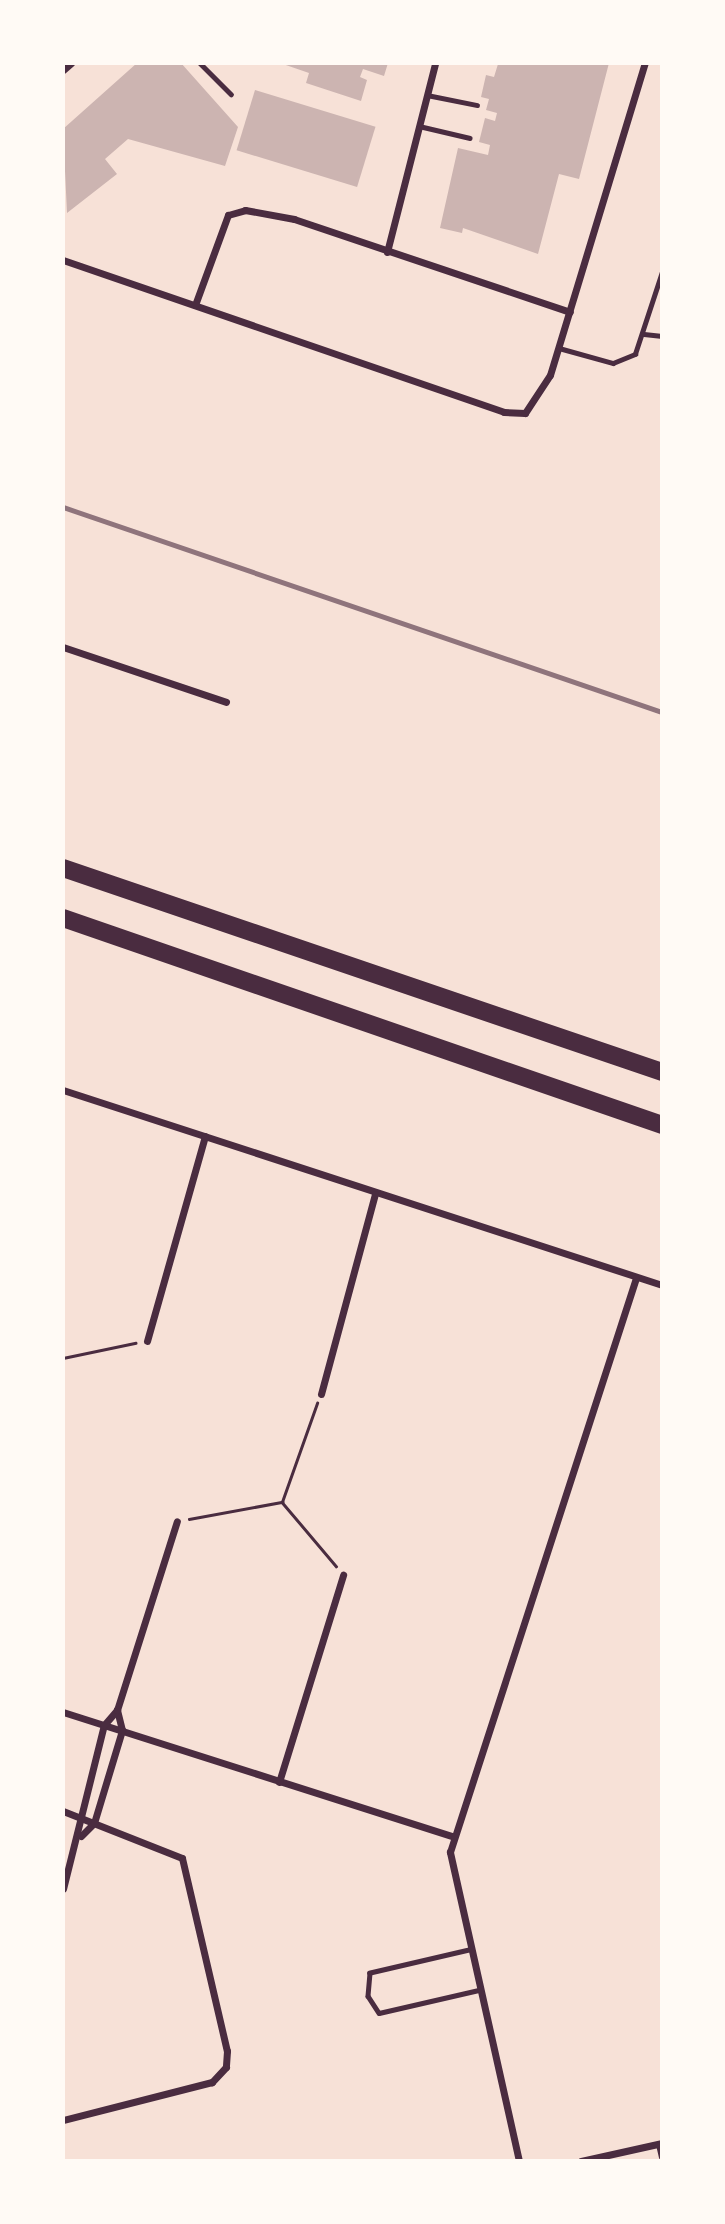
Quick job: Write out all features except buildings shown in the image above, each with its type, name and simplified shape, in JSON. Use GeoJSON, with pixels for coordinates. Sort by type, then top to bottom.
{"type":"FeatureCollection","features":[{"type":"Feature","properties":{"kind":"highway"},"geometry":{"type":"LineString","coordinates":[[63,867],[662,1072]]}},
{"type":"Feature","properties":{"kind":"highway"},"geometry":{"type":"LineString","coordinates":[[63,918],[662,1125]]}},
{"type":"Feature","properties":{"kind":"street"},"geometry":{"type":"LineString","coordinates":[[63,71],[71,63]]}},
{"type":"Feature","properties":{"kind":"street"},"geometry":{"type":"LineString","coordinates":[[387,252],[435,63]]}},
{"type":"Feature","properties":{"kind":"street"},"geometry":{"type":"LineString","coordinates":[[63,260],[503,412],[525,413],[550,375],[646,63]]}},
{"type":"Feature","properties":{"kind":"street"},"geometry":{"type":"LineString","coordinates":[[195,305],[228,215],[245,210],[294,219],[570,312]]}},
{"type":"Feature","properties":{"kind":"street"},"geometry":{"type":"LineString","coordinates":[[63,647],[226,702]]}},
{"type":"Feature","properties":{"kind":"street"},"geometry":{"type":"LineString","coordinates":[[63,1090],[375,1194],[662,1285]]}},
{"type":"Feature","properties":{"kind":"street"},"geometry":{"type":"LineString","coordinates":[[147,1341],[205,1136]]}},
{"type":"Feature","properties":{"kind":"street"},"geometry":{"type":"LineString","coordinates":[[321,1394],[375,1194]]}},
{"type":"Feature","properties":{"kind":"street"},"geometry":{"type":"LineString","coordinates":[[519,2161],[450,1860],[454,1837],[636,1278]]}},
{"type":"Feature","properties":{"kind":"street"},"geometry":{"type":"LineString","coordinates":[[63,1889],[80,1836],[78,1817],[104,1725],[117,1710],[177,1521]]}},
{"type":"Feature","properties":{"kind":"street"},"geometry":{"type":"LineString","coordinates":[[279,1782],[344,1575]]}},
{"type":"Feature","properties":{"kind":"street"},"geometry":{"type":"LineString","coordinates":[[80,1836],[94,1823],[122,1730],[117,1710]]}},
{"type":"Feature","properties":{"kind":"street"},"geometry":{"type":"LineString","coordinates":[[63,1712],[454,1837]]}},
{"type":"Feature","properties":{"kind":"street"},"geometry":{"type":"LineString","coordinates":[[63,1811],[182,1858],[226,2067],[212,2082],[63,2120]]}},
{"type":"Feature","properties":{"kind":"street"},"geometry":{"type":"LineString","coordinates":[[581,2161],[660,2143],[662,2157]]}},
{"type":"Feature","properties":{"kind":"lane"},"geometry":{"type":"LineString","coordinates":[[200,63],[231,94]]}},
{"type":"Feature","properties":{"kind":"lane"},"geometry":{"type":"LineString","coordinates":[[427,94],[477,105]]}},
{"type":"Feature","properties":{"kind":"lane"},"geometry":{"type":"LineString","coordinates":[[419,126],[470,138]]}},
{"type":"Feature","properties":{"kind":"lane"},"geometry":{"type":"LineString","coordinates":[[559,348],[613,363],[635,354],[644,334],[662,272]]}},
{"type":"Feature","properties":{"kind":"lane"},"geometry":{"type":"LineString","coordinates":[[644,334],[662,336]]}},
{"type":"Feature","properties":{"kind":"lane"},"geometry":{"type":"LineString","coordinates":[[469,1950],[370,1973],[368,1996],[379,2013],[479,1990]]}},
{"type":"Feature","properties":{"kind":"path"},"geometry":{"type":"LineString","coordinates":[[63,1358],[147,1341]]}},
{"type":"Feature","properties":{"kind":"path"},"geometry":{"type":"LineString","coordinates":[[282,1502],[321,1394]]}},
{"type":"Feature","properties":{"kind":"path"},"geometry":{"type":"LineString","coordinates":[[177,1521],[282,1502]]}},
{"type":"Feature","properties":{"kind":"path"},"geometry":{"type":"LineString","coordinates":[[282,1502],[344,1575]]}},
{"type":"Feature","properties":{"kind":"railway"},"geometry":{"type":"LineString","coordinates":[[63,507],[662,712]]}}]}
